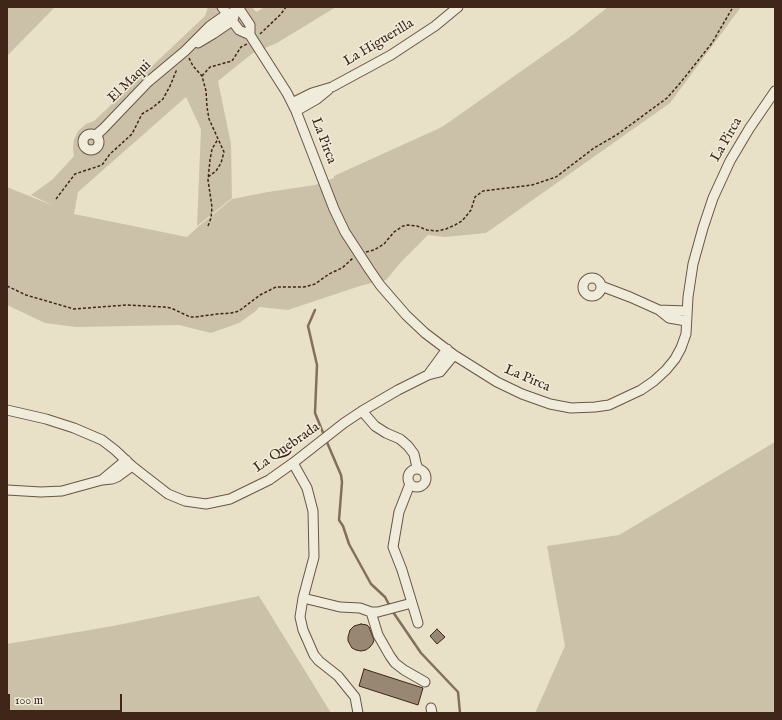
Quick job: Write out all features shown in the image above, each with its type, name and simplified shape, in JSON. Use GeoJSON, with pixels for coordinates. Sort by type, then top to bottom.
{"type":"FeatureCollection","features":[{"type":"Feature","properties":{"kind":"street","name":"La Higuerilla"},"geometry":{"type":"LineString","coordinates":[[294,107],[312,93],[332,87],[391,55],[435,26],[458,7]]}},
{"type":"Feature","properties":{"kind":"street","name":"La Pirca"},"geometry":{"type":"LineString","coordinates":[[239,8],[250,24],[250,35]]}},
{"type":"Feature","properties":{"kind":"street","name":"El Maqui"},"geometry":{"type":"LineString","coordinates":[[96,135],[148,82],[187,55],[210,26],[227,14],[239,8]]}},
{"type":"Feature","properties":{"kind":"street","name":"La Pirca"},"geometry":{"type":"LineString","coordinates":[[227,14],[239,30],[250,35],[276,74],[294,107],[334,209],[345,232],[358,254],[380,285],[406,315],[425,333],[450,352],[497,382],[522,394],[550,404],[571,408],[608,405],[640,390],[654,381],[675,359],[686,334],[690,280],[697,247],[702,228],[715,193],[730,161],[749,129],[775,91]]}},
{"type":"Feature","properties":{"kind":"street"},"geometry":{"type":"LineString","coordinates":[[601,286],[660,310],[669,318],[686,321]]}},
{"type":"Feature","properties":{"kind":"street"},"geometry":{"type":"LineString","coordinates":[[660,310],[687,311]]}},
{"type":"Feature","properties":{"kind":"street","name":"La Quebrada"},"geometry":{"type":"LineString","coordinates":[[7,410],[46,419],[74,428],[102,440],[168,494],[185,501],[206,504],[230,499],[269,480],[362,410],[428,375],[450,352]]}},
{"type":"Feature","properties":{"kind":"street"},"geometry":{"type":"LineString","coordinates":[[362,410],[375,426],[400,439],[414,454],[418,469],[425,473],[426,481],[418,487],[410,484]]}},
{"type":"Feature","properties":{"kind":"street"},"geometry":{"type":"LineString","coordinates":[[7,490],[41,492],[62,491],[117,477],[129,463]]}},
{"type":"Feature","properties":{"kind":"street"},"geometry":{"type":"LineString","coordinates":[[293,463],[307,488],[313,512],[314,557],[303,598],[300,617],[303,630],[314,655],[319,661],[338,676],[355,697],[358,713]]}},
{"type":"Feature","properties":{"kind":"street"},"geometry":{"type":"LineString","coordinates":[[418,469],[414,470],[408,477],[410,484],[399,512],[393,547],[402,570],[418,623]]}},
{"type":"Feature","properties":{"kind":"street"},"geometry":{"type":"LineString","coordinates":[[303,598],[340,607],[360,608],[371,612],[378,612],[412,603]]}},
{"type":"Feature","properties":{"kind":"street"},"geometry":{"type":"LineString","coordinates":[[371,612],[378,635],[395,663],[425,682]]}},
{"type":"Feature","properties":{"kind":"path"},"geometry":{"type":"LineString","coordinates":[[7,286],[26,295],[74,309],[128,305],[164,307],[171,308],[190,317],[195,317],[239,311],[260,295],[276,287],[304,287],[315,284],[328,274],[342,268],[358,254],[374,250],[384,244],[394,232],[403,226],[417,226],[427,230],[437,231],[446,229],[462,221],[467,216],[471,210],[474,197],[483,191],[532,186],[556,177],[594,148],[618,134],[667,98],[712,43],[733,7]]}},
{"type":"Feature","properties":{"kind":"path"},"geometry":{"type":"LineString","coordinates":[[185,62],[187,55]]}},
{"type":"Feature","properties":{"kind":"path"},"geometry":{"type":"LineString","coordinates":[[187,55],[193,66],[202,76],[206,91],[209,119],[224,152],[221,163],[216,171],[208,177]]}},
{"type":"Feature","properties":{"kind":"path"},"geometry":{"type":"LineString","coordinates":[[56,199],[75,174],[102,165],[110,154],[132,134],[142,114],[163,99],[177,69],[181,66]]}},
{"type":"Feature","properties":{"kind":"path"},"geometry":{"type":"LineString","coordinates":[[208,226],[211,218],[212,207],[208,177],[212,149],[218,138]]}},
{"type":"Feature","properties":{"kind":"shaded area"},"geometry":{"type":"Polygon","coordinates":[[[7,7],[55,7],[7,56],[7,7]]]}},
{"type":"Feature","properties":{"kind":"shaded area"},"geometry":{"type":"Polygon","coordinates":[[[208,7],[252,7],[256,12],[265,7],[336,7],[277,43],[253,53],[218,81],[231,144],[232,198],[197,226],[201,129],[186,97],[78,192],[74,214],[187,237],[232,199],[315,185],[334,178],[334,176],[442,127],[574,34],[608,7],[741,7],[670,103],[486,233],[445,237],[428,235],[384,281],[360,286],[288,310],[259,307],[256,311],[239,323],[211,333],[179,325],[76,327],[45,323],[7,305],[7,187],[54,206],[31,195],[53,179],[74,156],[74,140],[78,131],[86,124],[94,121],[205,16],[208,7]]]}},
{"type":"Feature","properties":{"kind":"shaded area"},"geometry":{"type":"Polygon","coordinates":[[[775,442],[775,713],[535,713],[565,646],[547,546],[619,535],[775,442]]]}},
{"type":"Feature","properties":{"kind":"shaded area"},"geometry":{"type":"Polygon","coordinates":[[[259,596],[331,713],[7,713],[7,644],[113,626],[259,596]]]}},
{"type":"Feature","properties":{"kind":"building"},"geometry":{"type":"Polygon","coordinates":[[[361,624],[369,627],[374,640],[370,647],[361,651],[352,648],[348,641],[348,637],[350,630],[354,626],[361,624]]]}},
{"type":"Feature","properties":{"kind":"building"},"geometry":{"type":"Polygon","coordinates":[[[437,629],[445,637],[437,644],[430,636],[437,629]]]}},
{"type":"Feature","properties":{"kind":"building"},"geometry":{"type":"Polygon","coordinates":[[[364,669],[423,688],[418,705],[359,686],[364,669]]]}},
{"type":"Feature","properties":{"kind":"waterway"},"geometry":{"type":"LineString","coordinates":[[315,310],[308,326],[317,365],[315,413],[324,435]]}},
{"type":"Feature","properties":{"kind":"waterway"},"geometry":{"type":"LineString","coordinates":[[326,440],[341,475],[342,482],[339,520],[343,526],[349,544],[371,584],[385,597],[393,612],[421,653],[458,692],[460,713]]}}]}
